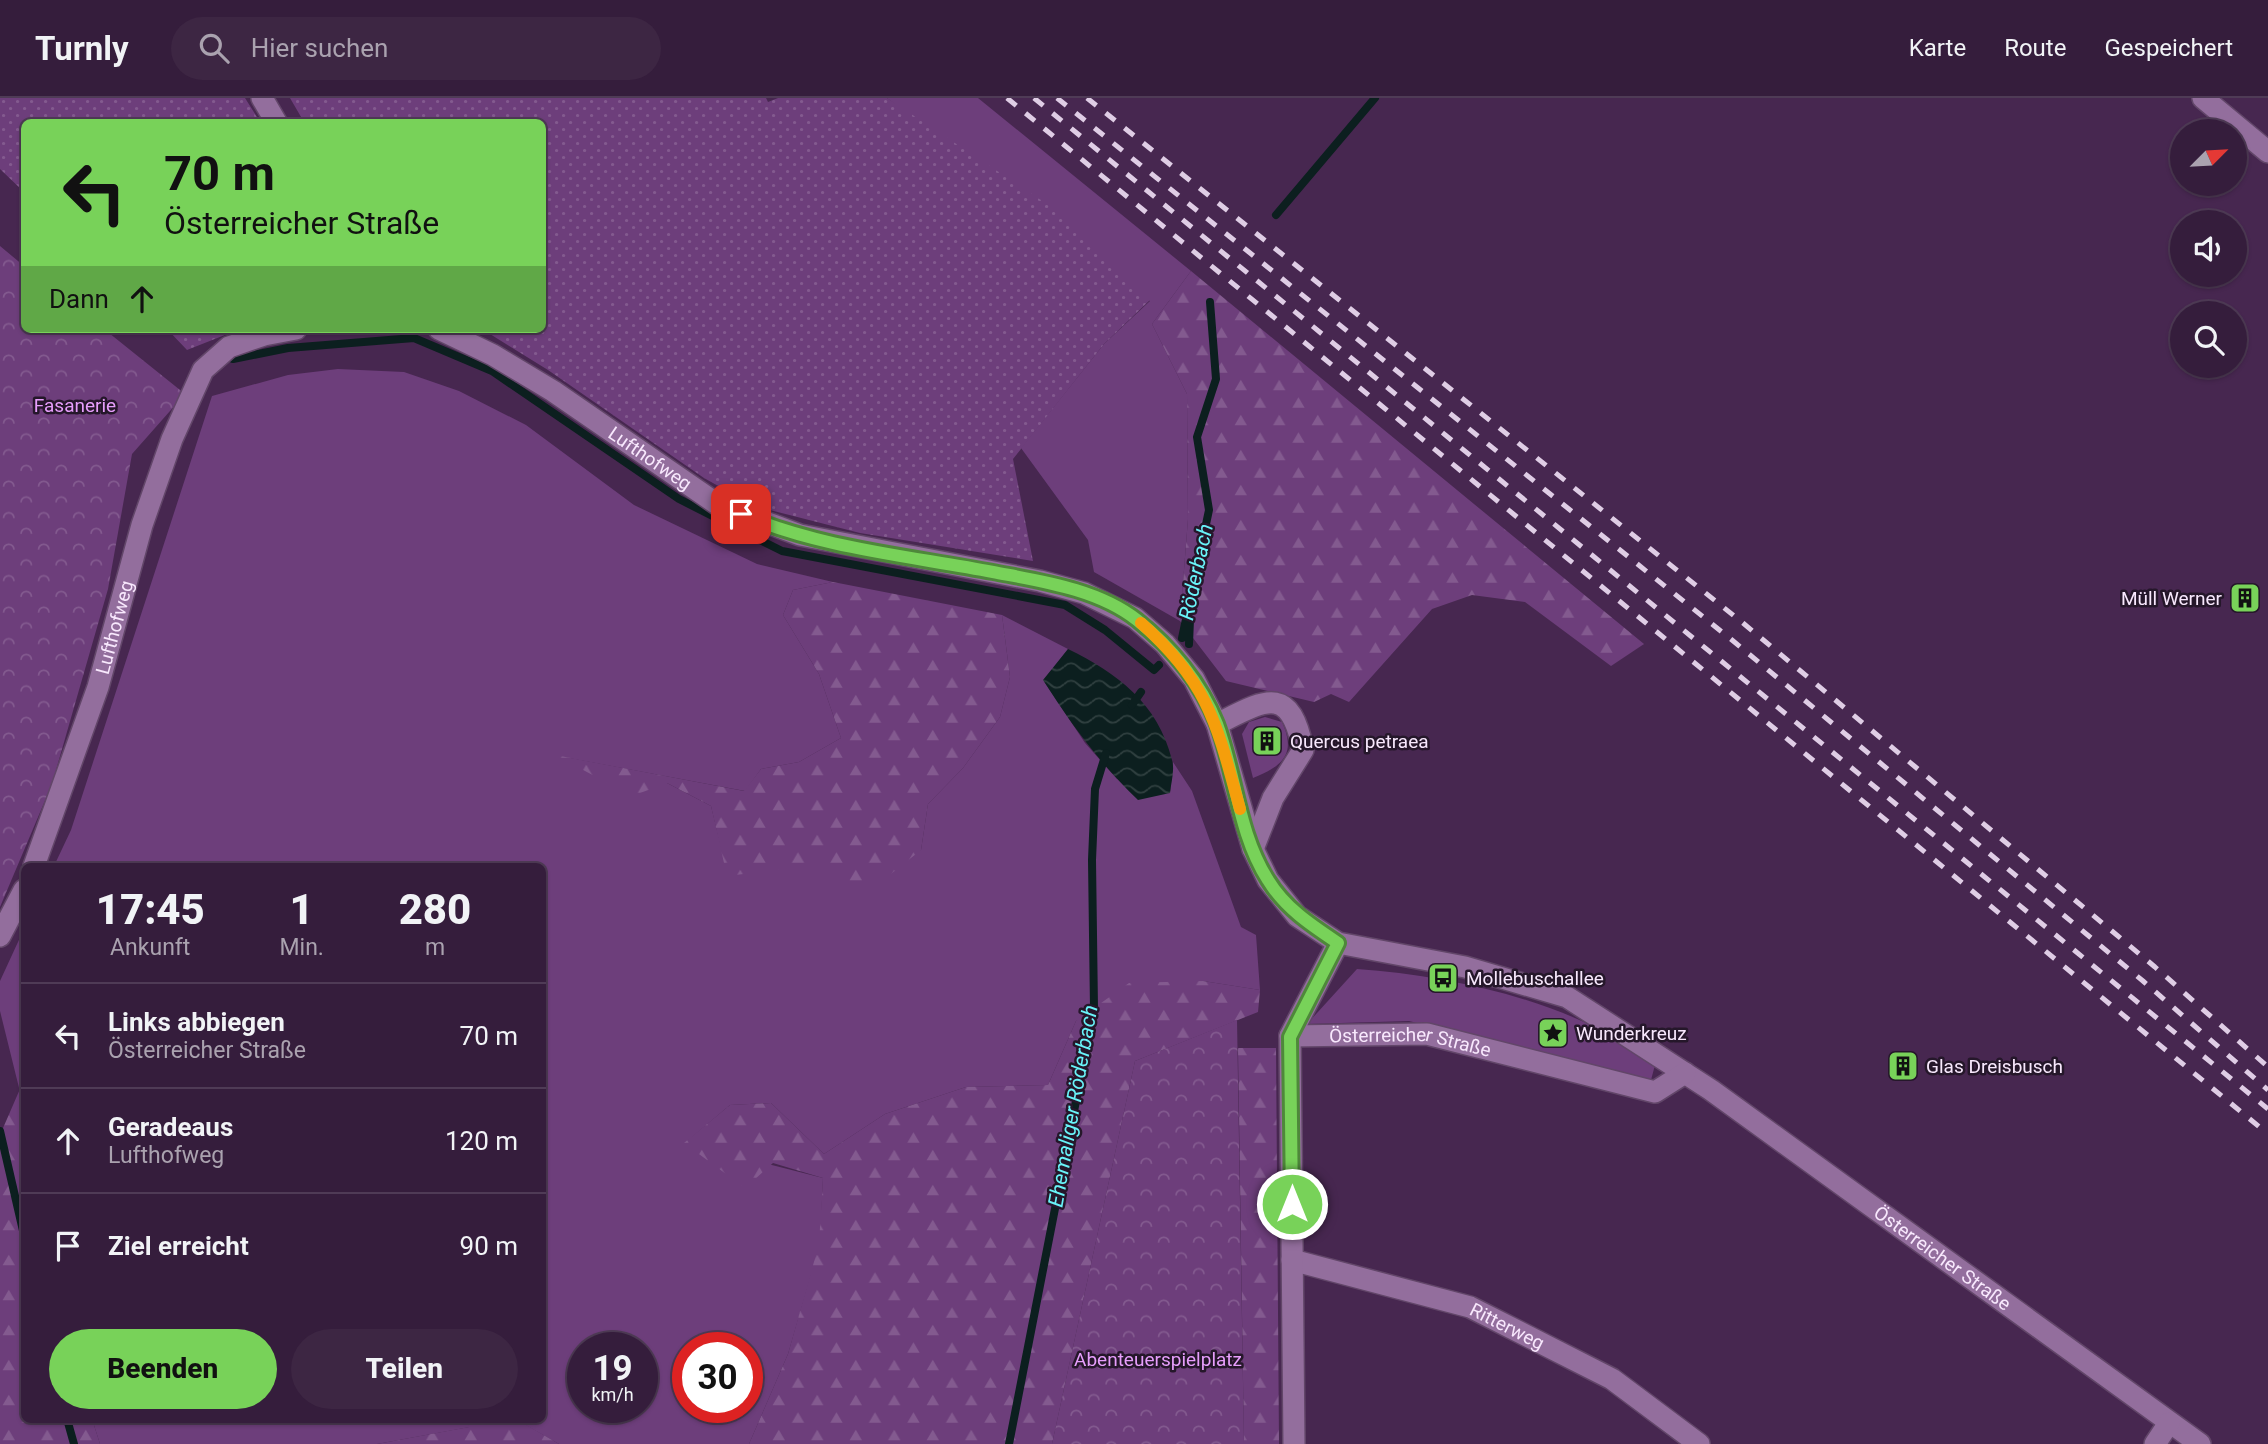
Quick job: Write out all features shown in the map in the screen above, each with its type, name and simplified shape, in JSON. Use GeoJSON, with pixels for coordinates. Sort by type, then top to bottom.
{"type":"FeatureCollection","features":[{"type":"Feature","properties":{"kind":"street"},"geometry":{"type":"LineString","coordinates":[[262,98],[274,119]]}},
{"type":"Feature","properties":{"kind":"street"},"geometry":{"type":"LineString","coordinates":[[2203,98],[2268,152]]}},
{"type":"Feature","properties":{"kind":"street","name":"Lufthofweg"},"geometry":{"type":"LineString","coordinates":[[35,863],[98,687],[146,513],[172,439],[203,370],[229,347],[275,333]]}},
{"type":"Feature","properties":{"kind":"street","name":"Lufthofweg"},"geometry":{"type":"LineString","coordinates":[[447,333],[493,355],[553,391],[717,504],[764,524],[800,535],[1040,581],[1084,593]]}},
{"type":"Feature","properties":{"kind":"street","name":"Österreicher Straße"},"geometry":{"type":"LineString","coordinates":[[1084,593],[1135,618],[1165,645],[1194,680],[1217,724],[1253,849],[1268,880],[1297,916],[1338,943],[1465,967],[1567,997],[1685,1073],[2200,1444]]}},
{"type":"Feature","properties":{"kind":"street"},"geometry":{"type":"LineString","coordinates":[[1217,724],[1264,701],[1285,706],[1298,723],[1303,750],[1273,798],[1253,849]]}},
{"type":"Feature","properties":{"kind":"street"},"geometry":{"type":"LineString","coordinates":[[0,936],[21,896]]}},
{"type":"Feature","properties":{"kind":"street"},"geometry":{"type":"LineString","coordinates":[[1294,1444],[1290,1037],[1338,943]]}},
{"type":"Feature","properties":{"kind":"street","name":"Österreicher Straße"},"geometry":{"type":"LineString","coordinates":[[1290,1037],[1427,1034],[1655,1092],[1685,1073]]}},
{"type":"Feature","properties":{"kind":"street","name":"Ritterweg"},"geometry":{"type":"LineString","coordinates":[[1292,1260],[1470,1307],[1612,1379],[1699,1444]]}},
{"type":"Feature","properties":{"kind":"street"},"geometry":{"type":"LineString","coordinates":[[2155,1444],[2169,1423]]}},
{"type":"Feature","properties":{"kind":"green space"},"geometry":{"type":"Polygon","coordinates":[[[0,98],[245,98],[258,119],[21,119],[21,189],[0,169],[0,98]]]}},
{"type":"Feature","properties":{"kind":"green space"},"geometry":{"type":"Polygon","coordinates":[[[290,98],[766,98],[768,102],[778,98],[887,98],[1059,212],[1150,300],[1104,344],[1013,459],[1033,561],[860,533],[754,506],[704,478],[548,370],[488,333],[546,333],[546,119],[302,119],[290,98]]]}},
{"type":"Feature","properties":{"kind":"green space"},"geometry":{"type":"Polygon","coordinates":[[[887,98],[978,98],[1191,271],[1152,324],[1187,394],[1188,519],[1180,621],[1094,572],[1088,540],[1021,448],[1104,344],[1150,301],[887,98]]]}},
{"type":"Feature","properties":{"kind":"green space","name":"Fasanerie"},"geometry":{"type":"Polygon","coordinates":[[[0,246],[21,264],[21,333],[109,333],[185,394],[132,454],[108,589],[52,784],[0,907],[0,246]]]}},
{"type":"Feature","properties":{"kind":"green space"},"geometry":{"type":"Polygon","coordinates":[[[1191,271],[1644,644],[1611,666],[1525,602],[1472,595],[1432,609],[1349,702],[1331,694],[1314,702],[1226,681],[1180,621],[1188,519],[1187,394],[1152,324],[1191,271]]]}},
{"type":"Feature","properties":{"kind":"green space"},"geometry":{"type":"Polygon","coordinates":[[[171,333],[230,333],[187,350],[171,333]]]}},
{"type":"Feature","properties":{"kind":"green space"},"geometry":{"type":"Polygon","coordinates":[[[338,369],[404,372],[459,391],[526,425],[634,505],[757,564],[833,582],[793,590],[783,615],[819,674],[841,738],[799,762],[761,769],[745,791],[558,756],[667,783],[711,806],[728,875],[921,850],[928,804],[963,768],[1000,717],[1010,677],[1002,615],[1068,649],[1044,681],[1085,743],[1117,779],[1170,793],[1173,762],[1192,791],[1241,927],[1256,935],[1260,990],[1203,981],[1076,1021],[1048,1085],[966,1087],[885,1114],[824,1154],[771,1103],[730,1105],[685,1143],[823,1178],[820,1244],[788,1354],[763,1412],[763,1332],[672,1332],[672,1423],[758,1423],[749,1444],[559,1444],[522,1423],[546,1423],[546,863],[55,863],[71,830],[212,396],[288,375],[338,369]]]}},
{"type":"Feature","properties":{"kind":"green space"},"geometry":{"type":"Polygon","coordinates":[[[833,582],[1002,615],[1010,677],[1000,717],[963,768],[928,804],[921,850],[862,897],[828,864],[727,876],[711,806],[667,783],[632,796],[555,755],[744,791],[761,769],[799,762],[841,738],[819,674],[783,615],[793,590],[833,582]]]}},
{"type":"Feature","properties":{"kind":"green space"},"geometry":{"type":"Polygon","coordinates":[[[1265,717],[1282,722],[1288,743],[1287,751],[1279,764],[1253,778],[1242,734],[1249,722],[1265,717]]]}},
{"type":"Feature","properties":{"kind":"green space"},"geometry":{"type":"Polygon","coordinates":[[[21,936],[21,1096],[0,1011],[0,981],[21,936]]]}},
{"type":"Feature","properties":{"kind":"green space"},"geometry":{"type":"Polygon","coordinates":[[[1357,969],[1451,981],[1513,996],[1573,1017],[1615,1038],[1655,1065],[1651,1080],[1409,1021],[1307,1024],[1357,969]]]}},
{"type":"Feature","properties":{"kind":"green space"},"geometry":{"type":"Polygon","coordinates":[[[1203,981],[1260,990],[1258,1012],[1135,1061],[1052,1444],[749,1444],[758,1423],[763,1423],[763,1412],[788,1354],[819,1244],[823,1178],[773,1163],[745,1188],[684,1143],[730,1105],[771,1103],[824,1154],[885,1114],[966,1087],[1048,1085],[1076,1021],[1129,983],[1203,981]]]}},
{"type":"Feature","properties":{"kind":"green space","name":"Abenteuerspielplatz"},"geometry":{"type":"Polygon","coordinates":[[[1237,1020],[1244,1444],[1052,1444],[1135,1061],[1237,1020]]]}},
{"type":"Feature","properties":{"kind":"green space"},"geometry":{"type":"Polygon","coordinates":[[[1238,1048],[1276,1048],[1279,1444],[1244,1444],[1238,1048]]]}},
{"type":"Feature","properties":{"kind":"green space"},"geometry":{"type":"Polygon","coordinates":[[[20,1089],[21,1423],[93,1423],[100,1444],[0,1444],[0,1135],[20,1089]]]}},
{"type":"Feature","properties":{"kind":"green space"},"geometry":{"type":"Polygon","coordinates":[[[93,1423],[467,1423],[470,1427],[377,1444],[100,1444],[93,1423]]]}},
{"type":"Feature","properties":{"kind":"green space"},"geometry":{"type":"Polygon","coordinates":[[[466,1423],[523,1423],[559,1444],[377,1444],[469,1427],[466,1423]]]}},
{"type":"Feature","properties":{"kind":"water"},"geometry":{"type":"Polygon","coordinates":[[[1068,649],[1103,668],[1146,706],[1166,740],[1172,760],[1170,793],[1138,800],[1099,758],[1064,712],[1043,680],[1068,649]]]}},
{"type":"Feature","properties":{"kind":"waterway","name":"Röderbach"},"geometry":{"type":"LineString","coordinates":[[1276,215],[1375,98]]}},
{"type":"Feature","properties":{"kind":"waterway","name":"Röderbach"},"geometry":{"type":"LineString","coordinates":[[1182,638],[1209,510],[1197,437],[1216,379],[1210,302]]}},
{"type":"Feature","properties":{"kind":"waterway"},"geometry":{"type":"LineString","coordinates":[[233,359],[288,348],[414,338],[492,371],[679,499],[782,551],[1065,605],[1105,630],[1154,670],[1159,665]]}},
{"type":"Feature","properties":{"kind":"waterway"},"geometry":{"type":"LineString","coordinates":[[1189,644],[1190,619]]}},
{"type":"Feature","properties":{"kind":"waterway","name":"Ehemaliger Röderbach"},"geometry":{"type":"LineString","coordinates":[[1132,705],[1141,692]]}},
{"type":"Feature","properties":{"kind":"waterway","name":"Ehemaliger Röderbach"},"geometry":{"type":"LineString","coordinates":[[1009,1444],[1094,1009],[1092,860],[1095,789],[1106,753]]}},
{"type":"Feature","properties":{"kind":"waterway","name":"Röderbach"},"geometry":{"type":"LineString","coordinates":[[0,1131],[21,1222]]}},
{"type":"Feature","properties":{"kind":"waterway","name":"Röderbach"},"geometry":{"type":"LineString","coordinates":[[68,1423],[74,1444]]}},
{"type":"Feature","properties":{"kind":"railway"},"geometry":{"type":"LineString","coordinates":[[1007,98],[2268,1134]]}},
{"type":"Feature","properties":{"kind":"railway"},"geometry":{"type":"LineString","coordinates":[[1034,98],[2268,1109]]}},
{"type":"Feature","properties":{"kind":"railway"},"geometry":{"type":"LineString","coordinates":[[1057,98],[1732,640],[2143,981],[2268,1090]]}},
{"type":"Feature","properties":{"kind":"railway"},"geometry":{"type":"LineString","coordinates":[[1087,98],[1743,623],[2155,967],[2268,1067]]}},
{"type":"Feature","properties":{"kind":"slow traffic"},"geometry":{"type":"LineString","coordinates":[[1141,623],[1165,645],[1194,680],[1217,724],[1240,809]]}},
{"type":"Feature","properties":{"kind":"place","name":"Müll Werner"},"geometry":{"type":"Point","coordinates":[2245,598]}},
{"type":"Feature","properties":{"kind":"place","name":"Quercus petraea"},"geometry":{"type":"Point","coordinates":[1267,741]}},
{"type":"Feature","properties":{"kind":"place","name":"Mollebuschallee"},"geometry":{"type":"Point","coordinates":[1443,978]}},
{"type":"Feature","properties":{"kind":"place","name":"Wunderkreuz"},"geometry":{"type":"Point","coordinates":[1553,1033]}},
{"type":"Feature","properties":{"kind":"place","name":"Glas Dreisbusch"},"geometry":{"type":"Point","coordinates":[1903,1066]}},
{"type":"Feature","properties":{"kind":"route"},"geometry":{"type":"LineString","coordinates":[[741,514],[800,535],[1040,581],[1084,593],[1135,618],[1165,645],[1194,680],[1217,724],[1253,849],[1268,880],[1297,916],[1338,943],[1290,1037],[1292,1204]]}}]}
